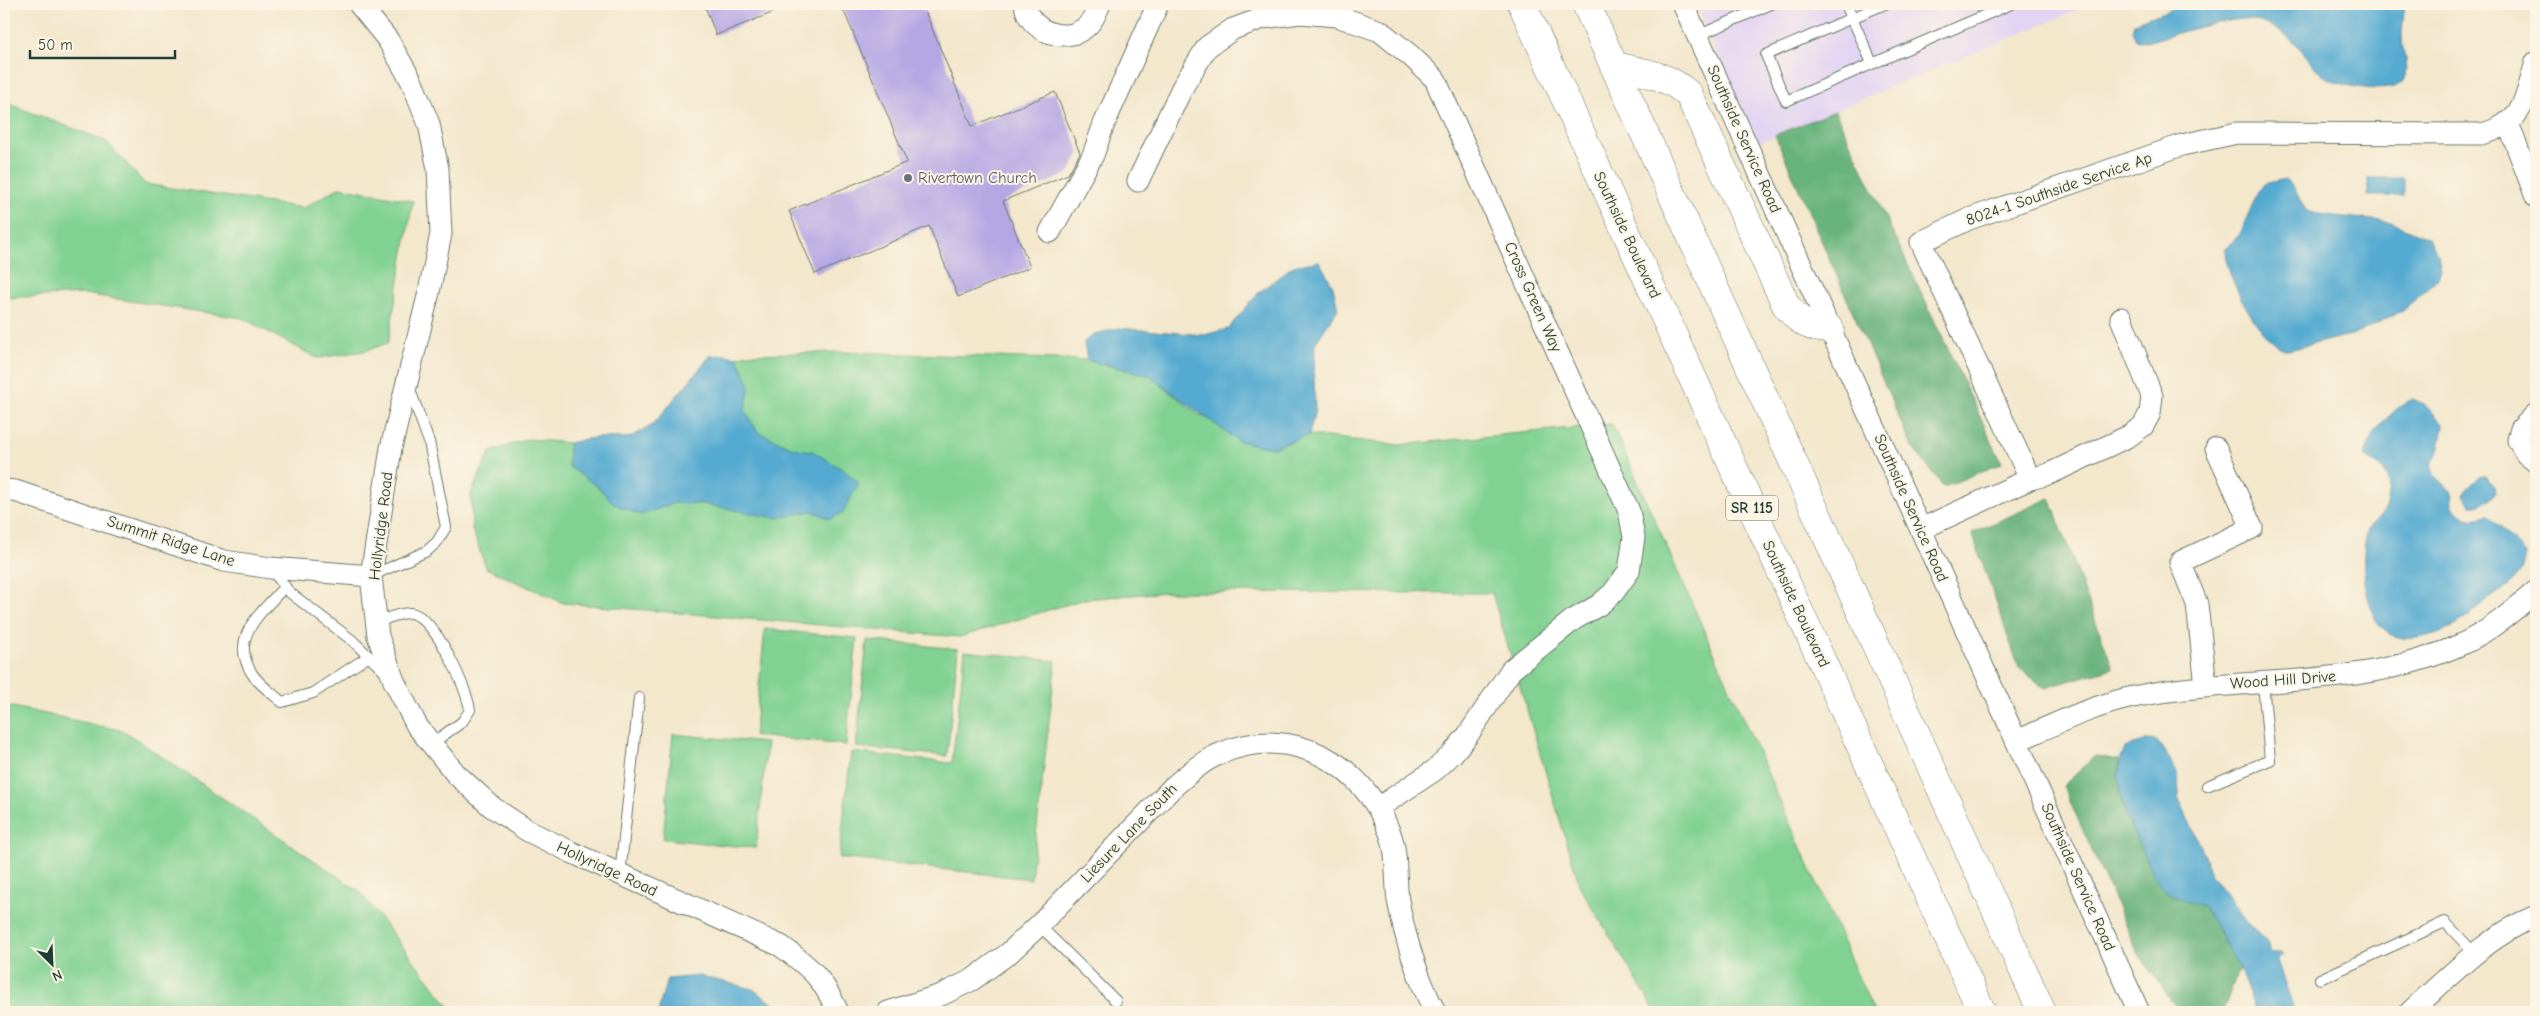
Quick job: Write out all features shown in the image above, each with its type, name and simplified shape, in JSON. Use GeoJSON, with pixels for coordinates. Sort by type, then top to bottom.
{"type":"FeatureCollection","features":[{"type":"Feature","properties":{"kind":"highway","name":"Southside Boulevard"},"geometry":{"type":"LineString","coordinates":[[1522,4],[1982,1012]]}},
{"type":"Feature","properties":{"kind":"highway"},"geometry":{"type":"LineString","coordinates":[[1586,4],[2042,1012]]}},
{"type":"Feature","properties":{"kind":"highway"},"geometry":{"type":"LineString","coordinates":[[1615,66],[1662,77],[1679,85],[1689,95],[1786,305],[1802,323],[1813,328],[1830,329]]}},
{"type":"Feature","properties":{"kind":"street","name":"Hollyridge Road"},"geometry":{"type":"LineString","coordinates":[[359,4],[388,40],[412,80],[429,124],[438,168],[441,234],[408,384],[391,448],[372,576],[378,636],[394,681],[417,726],[456,774],[492,807],[528,831],[620,875],[782,946],[808,967],[826,987],[838,1012]]}},
{"type":"Feature","properties":{"kind":"street"},"geometry":{"type":"LineString","coordinates":[[1025,4],[1031,20],[1042,31],[1056,36],[1071,35],[1085,28],[1095,17],[1100,4]]}},
{"type":"Feature","properties":{"kind":"street"},"geometry":{"type":"LineString","coordinates":[[1050,232],[1093,155],[1104,124],[1158,4]]}},
{"type":"Feature","properties":{"kind":"street","name":"Southside Service Road"},"geometry":{"type":"LineString","coordinates":[[1683,4],[2138,1012]]}},
{"type":"Feature","properties":{"kind":"street","name":"Cross Green Way"},"geometry":{"type":"LineString","coordinates":[[1138,181],[1182,88],[1207,48],[1233,29],[1262,18],[1300,13],[1337,16],[1380,32],[1411,56],[1435,79],[1629,511],[1634,537],[1629,572],[1613,593],[1599,605],[1573,620],[1511,670],[1468,735],[1452,754],[1435,770],[1378,808]]}},
{"type":"Feature","properties":{"kind":"street","name":"8024-1 Southside Service Ap"},"geometry":{"type":"LineString","coordinates":[[2030,479],[1921,242],[1969,220],[2182,145],[2236,133],[2482,134],[2497,130],[2508,123],[2522,107],[2536,62]]}},
{"type":"Feature","properties":{"kind":"street"},"geometry":{"type":"LineString","coordinates":[[2508,123],[2536,197]]}},
{"type":"Feature","properties":{"kind":"street"},"geometry":{"type":"LineString","coordinates":[[1921,529],[2030,479],[2049,474],[2129,436],[2143,426],[2150,413],[2152,396],[2121,318]]}},
{"type":"Feature","properties":{"kind":"street"},"geometry":{"type":"LineString","coordinates":[[2536,414],[2520,429],[2518,440],[2526,454],[2536,462]]}},
{"type":"Feature","properties":{"kind":"street"},"geometry":{"type":"LineString","coordinates":[[2206,686],[2197,604],[2180,562],[2252,528],[2216,448]]}},
{"type":"Feature","properties":{"kind":"street","name":"Summit Ridge Lane"},"geometry":{"type":"LineString","coordinates":[[4,490],[16,491],[224,561],[270,568],[372,576]]}},
{"type":"Feature","properties":{"kind":"street","name":"Wood Hill Drive"},"geometry":{"type":"LineString","coordinates":[[2016,741],[2059,721],[2136,696],[2206,686],[2359,674],[2428,658],[2462,644],[2486,631],[2536,591]]}},
{"type":"Feature","properties":{"kind":"street","name":"Liesure Lane South"},"geometry":{"type":"LineString","coordinates":[[888,1012],[941,995],[972,980],[1009,953],[1039,925],[1172,788],[1194,769],[1220,753],[1247,744],[1283,744],[1311,749],[1335,762],[1357,780],[1378,808],[1391,834],[1396,860],[1398,900],[1409,943],[1434,1012]]}},
{"type":"Feature","properties":{"kind":"street"},"geometry":{"type":"LineString","coordinates":[[2410,1012],[2475,954],[2502,934],[2536,916]]}},
{"type":"Feature","properties":{"kind":"lane"},"geometry":{"type":"LineString","coordinates":[[1697,36],[1771,4]]}},
{"type":"Feature","properties":{"kind":"lane"},"geometry":{"type":"LineString","coordinates":[[1846,4],[1872,63]]}},
{"type":"Feature","properties":{"kind":"lane"},"geometry":{"type":"LineString","coordinates":[[1885,4],[1766,55],[1786,101],[2011,4]]}},
{"type":"Feature","properties":{"kind":"lane"},"geometry":{"type":"LineString","coordinates":[[372,576],[427,551],[438,542],[446,527],[429,442],[419,409],[408,384]]}},
{"type":"Feature","properties":{"kind":"lane"},"geometry":{"type":"LineString","coordinates":[[270,568],[285,586],[369,656],[394,681]]}},
{"type":"Feature","properties":{"kind":"lane"},"geometry":{"type":"LineString","coordinates":[[285,586],[249,626],[244,642],[247,665],[254,677],[282,702],[314,693],[369,656]]}},
{"type":"Feature","properties":{"kind":"lane"},"geometry":{"type":"LineString","coordinates":[[377,622],[409,613],[416,615],[426,623],[438,640],[463,686],[470,710],[462,722],[431,744]]}},
{"type":"Feature","properties":{"kind":"lane"},"geometry":{"type":"LineString","coordinates":[[2207,786],[2270,760],[2263,682]]}},
{"type":"Feature","properties":{"kind":"lane"},"geometry":{"type":"LineString","coordinates":[[620,875],[639,698]]}},
{"type":"Feature","properties":{"kind":"lane"},"geometry":{"type":"LineString","coordinates":[[2320,979],[2445,922],[2475,954]]}},
{"type":"Feature","properties":{"kind":"lane"},"geometry":{"type":"LineString","coordinates":[[1039,925],[1116,1001]]}},
{"type":"Feature","properties":{"kind":"shaded area"},"geometry":{"type":"Polygon","coordinates":[[[1695,4],[2092,4],[1757,143],[1695,4]]]}},
{"type":"Feature","properties":{"kind":"green space"},"geometry":{"type":"Polygon","coordinates":[[[4,102],[106,141],[145,184],[303,208],[340,187],[413,201],[388,343],[365,351],[317,358],[242,318],[84,294],[4,298],[4,102]]]}},
{"type":"Feature","properties":{"kind":"green space"},"geometry":{"type":"Polygon","coordinates":[[[1835,111],[2002,463],[1944,487],[1912,447],[1775,135],[1835,111]]]}},
{"type":"Feature","properties":{"kind":"green space"},"geometry":{"type":"Polygon","coordinates":[[[844,352],[1087,360],[1148,375],[1198,414],[1272,448],[1309,435],[1399,445],[1612,424],[1874,1012],[1656,1012],[1580,887],[1492,593],[1166,592],[1085,599],[960,637],[563,603],[486,568],[472,529],[471,494],[490,452],[528,439],[569,443],[593,438],[629,438],[653,425],[710,356],[733,357],[746,354],[844,352]]]}},
{"type":"Feature","properties":{"kind":"green space"},"geometry":{"type":"Polygon","coordinates":[[[2050,498],[2113,668],[2045,688],[2019,668],[1972,533],[2050,498]]]}},
{"type":"Feature","properties":{"kind":"green space"},"geometry":{"type":"Polygon","coordinates":[[[765,629],[857,638],[846,745],[754,736],[765,629]]]}},
{"type":"Feature","properties":{"kind":"green space"},"geometry":{"type":"Polygon","coordinates":[[[867,640],[958,649],[947,756],[856,747],[867,640]]]}},
{"type":"Feature","properties":{"kind":"green space"},"geometry":{"type":"Polygon","coordinates":[[[965,651],[1056,661],[1031,879],[839,858],[851,752],[952,763],[965,651]]]}},
{"type":"Feature","properties":{"kind":"green space"},"geometry":{"type":"Polygon","coordinates":[[[4,705],[124,731],[359,891],[454,1012],[4,1012],[4,705]]]}},
{"type":"Feature","properties":{"kind":"green space"},"geometry":{"type":"Polygon","coordinates":[[[673,734],[767,743],[756,848],[663,839],[673,734]]]}},
{"type":"Feature","properties":{"kind":"green space"},"geometry":{"type":"Polygon","coordinates":[[[2095,756],[2119,760],[2118,776],[2175,897],[2204,907],[2239,968],[2224,1009],[2213,1012],[2179,1012],[2138,953],[2063,786],[2095,756]]]}},
{"type":"Feature","properties":{"kind":"water"},"geometry":{"type":"Polygon","coordinates":[[[2185,4],[2405,4],[2402,38],[2406,64],[2404,79],[2391,88],[2381,89],[2357,87],[2336,82],[2314,67],[2298,46],[2287,36],[2268,25],[2253,20],[2231,20],[2146,42],[2136,40],[2132,31],[2134,23],[2185,4]]]}},
{"type":"Feature","properties":{"kind":"water"},"geometry":{"type":"Polygon","coordinates":[[[2368,178],[2404,178],[2404,196],[2368,196],[2368,178]]]}},
{"type":"Feature","properties":{"kind":"water"},"geometry":{"type":"Polygon","coordinates":[[[2285,179],[2293,187],[2309,213],[2391,222],[2428,238],[2438,255],[2441,270],[2437,280],[2402,311],[2358,333],[2289,350],[2278,346],[2267,337],[2246,308],[2231,275],[2225,249],[2240,234],[2259,189],[2264,184],[2285,179]]]}},
{"type":"Feature","properties":{"kind":"water"},"geometry":{"type":"Polygon","coordinates":[[[1319,261],[1333,286],[1338,309],[1315,344],[1315,410],[1309,435],[1272,448],[1238,441],[1148,375],[1087,360],[1084,342],[1094,334],[1119,328],[1204,335],[1228,329],[1258,293],[1293,266],[1319,261]]]}},
{"type":"Feature","properties":{"kind":"water"},"geometry":{"type":"Polygon","coordinates":[[[726,355],[738,358],[750,385],[745,411],[758,432],[793,448],[812,451],[842,469],[859,483],[842,513],[830,519],[812,511],[776,518],[704,504],[674,503],[641,515],[614,504],[599,488],[568,466],[569,443],[593,438],[629,438],[653,425],[710,356],[726,355]]]}},
{"type":"Feature","properties":{"kind":"water"},"geometry":{"type":"Polygon","coordinates":[[[2413,399],[2427,406],[2444,425],[2440,448],[2431,465],[2434,474],[2452,492],[2451,500],[2453,506],[2462,515],[2468,517],[2474,518],[2488,515],[2525,554],[2521,571],[2516,578],[2480,605],[2466,619],[2437,633],[2414,638],[2403,638],[2393,636],[2378,623],[2368,598],[2364,568],[2365,541],[2369,527],[2385,510],[2389,488],[2384,471],[2365,456],[2371,439],[2383,423],[2398,408],[2413,399]]]}},
{"type":"Feature","properties":{"kind":"water"},"geometry":{"type":"Polygon","coordinates":[[[2480,475],[2485,476],[2495,486],[2496,492],[2482,505],[2470,505],[2464,495],[2467,488],[2480,475]]]}},
{"type":"Feature","properties":{"kind":"water"},"geometry":{"type":"Polygon","coordinates":[[[2149,740],[2157,741],[2174,768],[2179,782],[2178,798],[2205,855],[2211,875],[2247,922],[2267,943],[2271,954],[2282,952],[2284,955],[2279,956],[2278,964],[2295,1012],[2256,1012],[2239,968],[2204,907],[2169,893],[2160,885],[2154,875],[2133,833],[2123,804],[2118,775],[2120,761],[2125,748],[2149,740]]]}},
{"type":"Feature","properties":{"kind":"water"},"geometry":{"type":"Polygon","coordinates":[[[699,976],[753,989],[785,1012],[658,1012],[667,979],[699,976]]]}},
{"type":"Feature","properties":{"kind":"building"},"geometry":{"type":"Polygon","coordinates":[[[704,4],[792,4],[792,5],[716,35],[704,4]]]}},
{"type":"Feature","properties":{"kind":"building"},"geometry":{"type":"Polygon","coordinates":[[[841,4],[922,4],[972,126],[1055,92],[1080,153],[1068,174],[1003,201],[1030,267],[958,297],[929,226],[815,274],[789,211],[907,162],[841,4]]]}},
{"type":"Feature","properties":{"kind":"place","name":"Rivertown Church"},"geometry":{"type":"Point","coordinates":[908,178]}}]}
